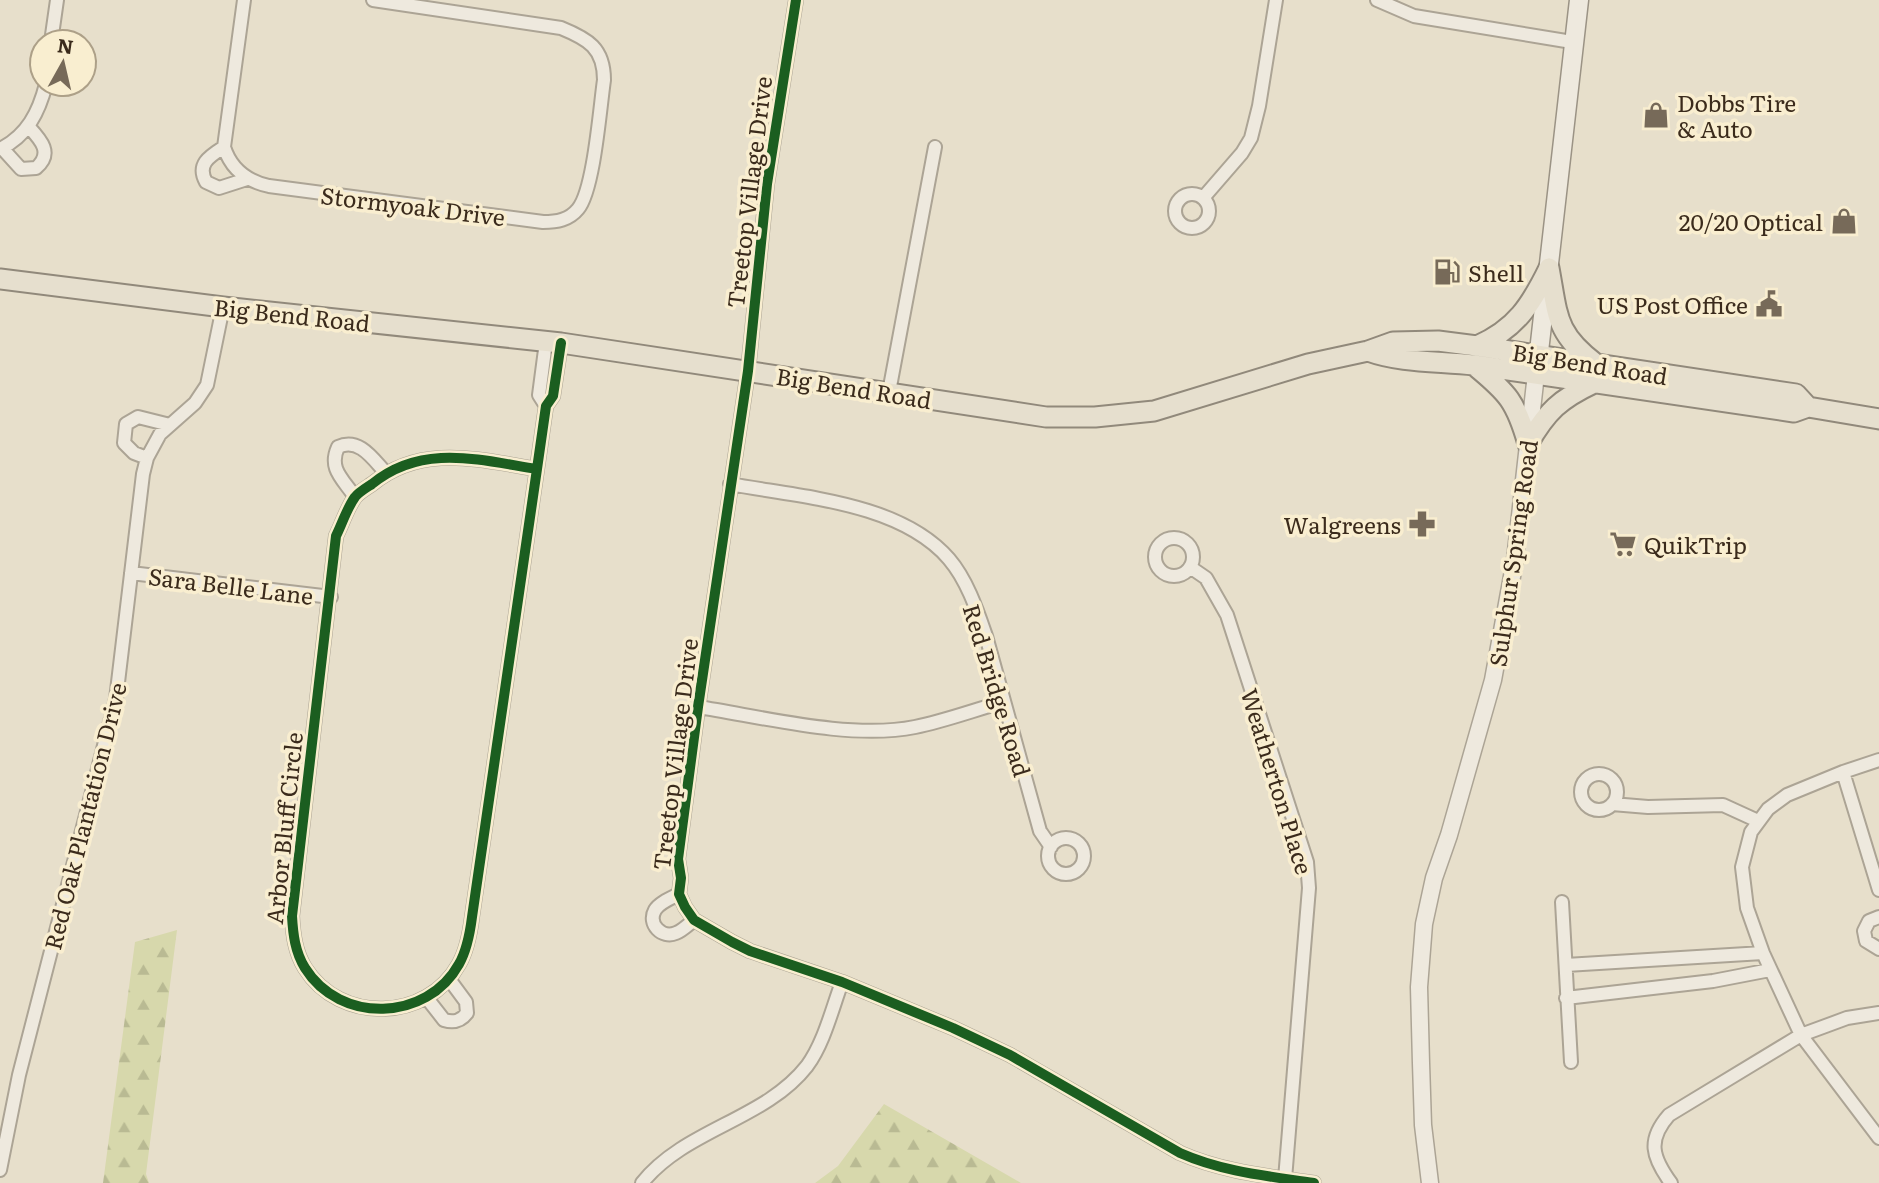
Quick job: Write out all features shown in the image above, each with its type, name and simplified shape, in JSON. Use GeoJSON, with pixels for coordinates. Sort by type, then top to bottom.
{"type":"FeatureCollection","features":[{"type":"Feature","properties":{"kind":"main road","name":"Sulphur Spring Road"},"geometry":{"type":"LineString","coordinates":[[1537,365],[1572,42],[1579,0]]}},
{"type":"Feature","properties":{"kind":"main road"},"geometry":{"type":"LineString","coordinates":[[1528,443],[1520,413],[1475,355],[1511,327],[1535,298],[1549,268]]}},
{"type":"Feature","properties":{"kind":"main road"},"geometry":{"type":"LineString","coordinates":[[1528,443],[1540,423],[1560,401],[1595,374],[1567,339],[1558,318],[1549,268]]}},
{"type":"Feature","properties":{"kind":"main road","name":"Big Bend Road"},"geometry":{"type":"LineString","coordinates":[[0,279],[223,307],[553,343],[1046,417],[1095,417],[1170,407],[1308,364],[1368,351],[1393,342],[1438,341],[1475,355],[1595,374],[1794,412],[1808,407],[1879,419]]}},
{"type":"Feature","properties":{"kind":"street"},"geometry":{"type":"LineString","coordinates":[[53,28],[57,0]]}},
{"type":"Feature","properties":{"kind":"street"},"geometry":{"type":"LineString","coordinates":[[244,0],[224,147],[228,159],[247,179]]}},
{"type":"Feature","properties":{"kind":"street","name":"Stormyoak Drive"},"geometry":{"type":"LineString","coordinates":[[224,147],[209,157],[202,166],[206,182],[219,188],[247,179],[269,186],[543,222],[566,219],[577,211],[587,191],[604,79],[604,64],[593,45],[582,36],[561,28],[373,0]]}},
{"type":"Feature","properties":{"kind":"street","name":"Treetop Village Drive"},"geometry":{"type":"LineString","coordinates":[[679,894],[657,908],[652,918],[654,926],[662,933],[673,934],[694,920],[679,894],[681,878],[678,859],[748,371],[760,236],[796,0]]}},
{"type":"Feature","properties":{"kind":"street"},"geometry":{"type":"LineString","coordinates":[[1203,198],[1242,153],[1251,138],[1259,106],[1276,0]]}},
{"type":"Feature","properties":{"kind":"street"},"geometry":{"type":"LineString","coordinates":[[1377,0],[1415,16],[1572,42]]}},
{"type":"Feature","properties":{"kind":"street"},"geometry":{"type":"LineString","coordinates":[[28,126],[45,151],[44,158],[31,170],[21,169],[1,149],[12,143],[28,126],[42,98]]}},
{"type":"Feature","properties":{"kind":"street"},"geometry":{"type":"LineString","coordinates":[[889,392],[935,147]]}},
{"type":"Feature","properties":{"kind":"street","name":"Red Oak Plantation Drive"},"geometry":{"type":"LineString","coordinates":[[0,1170],[19,1075],[116,699],[147,458],[160,435],[195,403],[207,385],[223,307]]}},
{"type":"Feature","properties":{"kind":"street","name":"Arbor Bluff Circle"},"geometry":{"type":"LineString","coordinates":[[537,469],[463,458],[436,457],[398,466],[385,472],[355,497],[336,536],[292,916],[294,942],[305,969],[326,990],[347,1005],[374,1010],[399,1008],[426,997],[449,979],[459,965],[470,935],[537,469],[546,406],[553,396],[553,343]]}},
{"type":"Feature","properties":{"kind":"street","name":"Sulphur Spring Road"},"geometry":{"type":"LineString","coordinates":[[1425,1183],[1419,987],[1424,924],[1434,878],[1493,680],[1508,607],[1537,365]]}},
{"type":"Feature","properties":{"kind":"street"},"geometry":{"type":"LineString","coordinates":[[147,458],[134,453],[124,443],[126,424],[138,417],[170,425]]}},
{"type":"Feature","properties":{"kind":"street"},"geometry":{"type":"LineString","coordinates":[[355,497],[334,468],[333,458],[338,447],[351,444],[361,448],[385,472]]}},
{"type":"Feature","properties":{"kind":"street","name":"Red Bridge Road"},"geometry":{"type":"LineString","coordinates":[[730,484],[866,509],[898,521],[948,558],[975,605],[1040,831],[1051,847]]}},
{"type":"Feature","properties":{"kind":"street","name":"Weatherton Place"},"geometry":{"type":"LineString","coordinates":[[1190,567],[1206,578],[1227,615],[1307,862],[1309,888],[1285,1179]]}},
{"type":"Feature","properties":{"kind":"street","name":"Sara Belle Lane"},"geometry":{"type":"LineString","coordinates":[[131,573],[331,597]]}},
{"type":"Feature","properties":{"kind":"street"},"geometry":{"type":"LineString","coordinates":[[698,706],[849,731],[914,727],[1003,702]]}},
{"type":"Feature","properties":{"kind":"street"},"geometry":{"type":"LineString","coordinates":[[1879,760],[1787,795],[1768,809],[1758,821],[1745,851],[1742,867],[1748,908],[1763,953],[1801,1035],[1879,1138]]}},
{"type":"Feature","properties":{"kind":"street"},"geometry":{"type":"LineString","coordinates":[[1843,772],[1879,890]]}},
{"type":"Feature","properties":{"kind":"street"},"geometry":{"type":"LineString","coordinates":[[1612,804],[1648,807],[1723,804],[1758,821]]}},
{"type":"Feature","properties":{"kind":"street"},"geometry":{"type":"LineString","coordinates":[[1562,902],[1571,1062]]}},
{"type":"Feature","properties":{"kind":"street"},"geometry":{"type":"LineString","coordinates":[[1879,917],[1869,921],[1864,931],[1866,941],[1879,949]]}},
{"type":"Feature","properties":{"kind":"street"},"geometry":{"type":"LineString","coordinates":[[694,920],[750,951],[842,982],[1010,1055],[1180,1153],[1207,1165],[1314,1183]]}},
{"type":"Feature","properties":{"kind":"street"},"geometry":{"type":"LineString","coordinates":[[1566,965],[1763,953]]}},
{"type":"Feature","properties":{"kind":"street"},"geometry":{"type":"LineString","coordinates":[[1566,998],[1713,981],[1770,970]]}},
{"type":"Feature","properties":{"kind":"street"},"geometry":{"type":"LineString","coordinates":[[426,997],[444,1020],[461,1020],[467,1013],[466,1002],[449,979]]}},
{"type":"Feature","properties":{"kind":"street"},"geometry":{"type":"LineString","coordinates":[[642,1183],[670,1155],[775,1095],[808,1065],[819,1044],[842,982]]}},
{"type":"Feature","properties":{"kind":"street"},"geometry":{"type":"LineString","coordinates":[[1671,1183],[1656,1158],[1654,1139],[1659,1126],[1669,1115],[1801,1035],[1847,1018],[1879,1013]]}},
{"type":"Feature","properties":{"kind":"green space"},"geometry":{"type":"Polygon","coordinates":[[[177,930],[146,1174],[149,1183],[103,1183],[135,942],[177,930]]]}},
{"type":"Feature","properties":{"kind":"green space"},"geometry":{"type":"Polygon","coordinates":[[[884,1104],[1021,1183],[815,1183],[838,1166],[884,1104]]]}},
{"type":"Feature","properties":{"kind":"cycle path"},"geometry":{"type":"LineString","coordinates":[[796,0],[767,184],[748,371],[678,859],[681,878],[679,894],[694,920],[732,942],[750,951],[842,982],[953,1028],[1010,1055],[1180,1153],[1229,1169],[1314,1183]]}},
{"type":"Feature","properties":{"kind":"cycle path"},"geometry":{"type":"LineString","coordinates":[[537,469],[452,458],[411,463],[391,471],[357,495],[349,506],[336,536],[292,916],[295,943],[305,968],[320,986],[339,999],[361,1007],[383,1009],[405,1006],[426,997],[445,983],[459,964],[466,947],[471,923],[537,469],[546,406],[553,396],[561,343]]}},
{"type":"Feature","properties":{"kind":"place","name":"Dobbs Tire & Auto"},"geometry":{"type":"Point","coordinates":[1656,115]}},
{"type":"Feature","properties":{"kind":"place","name":"20/20 Optical"},"geometry":{"type":"Point","coordinates":[1844,221]}},
{"type":"Feature","properties":{"kind":"place","name":"Shell"},"geometry":{"type":"Point","coordinates":[1447,272]}},
{"type":"Feature","properties":{"kind":"place","name":"US Post Office"},"geometry":{"type":"Point","coordinates":[1769,304]}},
{"type":"Feature","properties":{"kind":"place","name":"Walgreens"},"geometry":{"type":"Point","coordinates":[1422,524]}},
{"type":"Feature","properties":{"kind":"place","name":"QuikTrip"},"geometry":{"type":"Point","coordinates":[1623,544]}}]}
